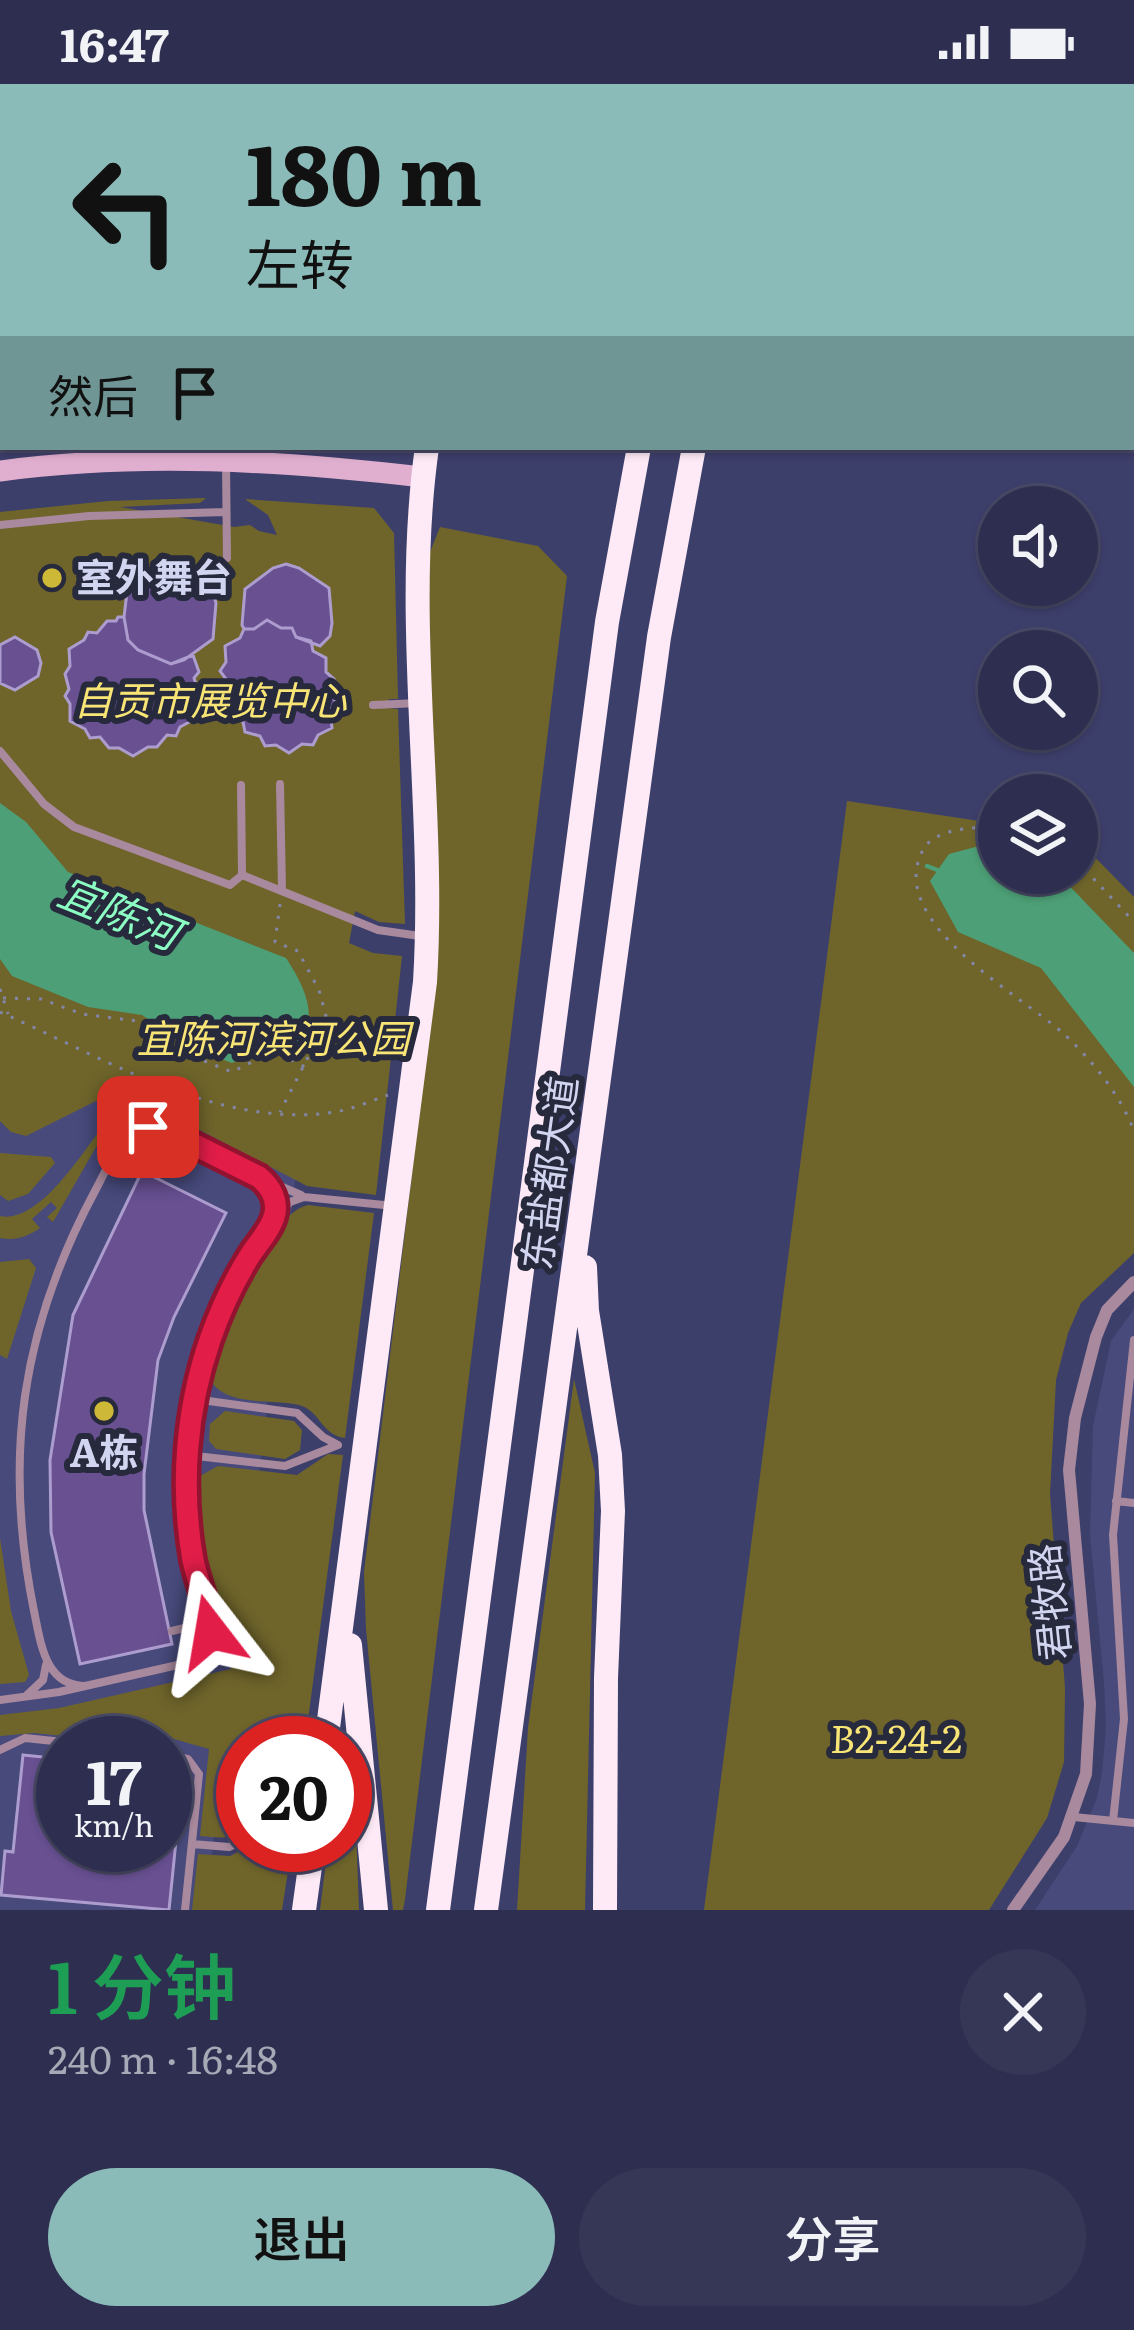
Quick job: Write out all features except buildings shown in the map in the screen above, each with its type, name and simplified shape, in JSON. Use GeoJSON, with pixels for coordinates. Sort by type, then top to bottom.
{"type":"FeatureCollection","features":[{"type":"Feature","properties":{"kind":"highway"},"geometry":{"type":"LineString","coordinates":[[330,1716],[428,936],[415,556],[426,450]]}},
{"type":"Feature","properties":{"kind":"highway","name":"东盐都大道"},"geometry":{"type":"LineString","coordinates":[[438,1910],[607,622],[638,450]]}},
{"type":"Feature","properties":{"kind":"highway","name":"东盐都大道"},"geometry":{"type":"LineString","coordinates":[[488,1910],[659,638],[693,450]]}},
{"type":"Feature","properties":{"kind":"highway"},"geometry":{"type":"LineString","coordinates":[[583,1196],[587,1311],[610,1454],[613,1511],[606,1678],[605,1910]]}},
{"type":"Feature","properties":{"kind":"highway"},"geometry":{"type":"LineString","coordinates":[[346,1595],[376,1910]]}},
{"type":"Feature","properties":{"kind":"highway"},"geometry":{"type":"LineString","coordinates":[[304,1910],[309,1872]]}},
{"type":"Feature","properties":{"kind":"main road"},"geometry":{"type":"LineString","coordinates":[[0,472],[116,462],[226,460],[422,477]]}},
{"type":"Feature","properties":{"kind":"street","name":"君牧路"},"geometry":{"type":"LineString","coordinates":[[1012,1910],[1051,1858],[1074,1816],[1086,1774],[1090,1726],[1070,1511],[1073,1436],[1096,1337],[1107,1310],[1134,1282]]}},
{"type":"Feature","properties":{"kind":"lane"},"geometry":{"type":"LineString","coordinates":[[226,460],[227,558]]}},
{"type":"Feature","properties":{"kind":"lane"},"geometry":{"type":"LineString","coordinates":[[0,525],[89,516],[226,512]]}},
{"type":"Feature","properties":{"kind":"lane"},"geometry":{"type":"LineString","coordinates":[[373,705],[420,703]]}},
{"type":"Feature","properties":{"kind":"lane"},"geometry":{"type":"LineString","coordinates":[[0,751],[44,804],[74,827],[230,885],[242,875]]}},
{"type":"Feature","properties":{"kind":"lane"},"geometry":{"type":"LineString","coordinates":[[280,784],[281,889]]}},
{"type":"Feature","properties":{"kind":"lane"},"geometry":{"type":"LineString","coordinates":[[241,785],[242,875]]}},
{"type":"Feature","properties":{"kind":"lane"},"geometry":{"type":"LineString","coordinates":[[242,875],[378,930],[428,936]]}},
{"type":"Feature","properties":{"kind":"lane"},"geometry":{"type":"LineString","coordinates":[[86,1686],[64,1682],[46,1658],[25,1562],[18,1448],[34,1342],[73,1235],[123,1143],[143,1128],[167,1131],[291,1192],[397,1206]]}},
{"type":"Feature","properties":{"kind":"lane"},"geometry":{"type":"LineString","coordinates":[[259,1177],[274,1198],[270,1225]]}},
{"type":"Feature","properties":{"kind":"lane"},"geometry":{"type":"LineString","coordinates":[[0,1700],[189,1662],[206,1647],[210,1622],[190,1537],[187,1454],[194,1400],[221,1310],[270,1225],[290,1202],[312,1196]]}},
{"type":"Feature","properties":{"kind":"lane"},"geometry":{"type":"LineString","coordinates":[[1113,1821],[1124,1719],[1113,1535],[1134,1340]]}},
{"type":"Feature","properties":{"kind":"lane"},"geometry":{"type":"LineString","coordinates":[[194,1400],[297,1413],[338,1445]]}},
{"type":"Feature","properties":{"kind":"lane"},"geometry":{"type":"LineString","coordinates":[[187,1454],[285,1466],[297,1465],[322,1448],[364,1448]]}},
{"type":"Feature","properties":{"kind":"lane"},"geometry":{"type":"LineString","coordinates":[[1117,1501],[1134,1503]]}},
{"type":"Feature","properties":{"kind":"lane"},"geometry":{"type":"LineString","coordinates":[[172,1631],[210,1622]]}},
{"type":"Feature","properties":{"kind":"lane"},"geometry":{"type":"LineString","coordinates":[[18,1699],[38,1686],[46,1658]]}},
{"type":"Feature","properties":{"kind":"lane"},"geometry":{"type":"LineString","coordinates":[[0,1750],[25,1738],[36,1739]]}},
{"type":"Feature","properties":{"kind":"lane"},"geometry":{"type":"LineString","coordinates":[[192,1764],[199,1774],[192,1844],[216,1846]]}},
{"type":"Feature","properties":{"kind":"lane"},"geometry":{"type":"LineString","coordinates":[[1074,1816],[1134,1823]]}},
{"type":"Feature","properties":{"kind":"lane"},"geometry":{"type":"LineString","coordinates":[[184,1910],[189,1872]]}},
{"type":"Feature","properties":{"kind":"path"},"geometry":{"type":"LineString","coordinates":[[978,830],[949,832],[927,842],[918,859],[917,887],[926,913],[953,946],[1067,1036],[1125,1108],[1134,1131]]}},
{"type":"Feature","properties":{"kind":"path"},"geometry":{"type":"LineString","coordinates":[[1098,883],[1134,922]]}},
{"type":"Feature","properties":{"kind":"path"},"geometry":{"type":"LineString","coordinates":[[279,1114],[327,1020],[320,990],[298,951],[275,942],[281,889]]}},
{"type":"Feature","properties":{"kind":"path"},"geometry":{"type":"LineString","coordinates":[[0,989],[8,1016]]}},
{"type":"Feature","properties":{"kind":"path"},"geometry":{"type":"LineString","coordinates":[[3,998],[41,999],[82,1014],[137,1021],[174,1049],[232,1072],[274,1051],[305,1067]]}},
{"type":"Feature","properties":{"kind":"path"},"geometry":{"type":"LineString","coordinates":[[0,1012],[231,1109],[279,1114],[340,1111],[412,1087]]}},
{"type":"Feature","properties":{"kind":"shaded area"},"geometry":{"type":"Polygon","coordinates":[[[0,1028],[296,1174],[229,1716],[216,1716],[216,1821],[205,1910],[0,1910],[0,1028]]]}},
{"type":"Feature","properties":{"kind":"shaded area"},"geometry":{"type":"Polygon","coordinates":[[[1134,1309],[1134,1910],[1035,1910],[1077,1846],[1102,1773],[1104,1682],[1090,1535],[1093,1426],[1111,1341],[1134,1309]]]}},
{"type":"Feature","properties":{"kind":"green space"},"geometry":{"type":"Polygon","coordinates":[[[206,498],[200,503],[120,507],[234,527],[250,525],[277,535],[268,515],[245,499],[374,508],[394,533],[398,699],[389,699],[388,708],[398,709],[405,924],[379,922],[355,911],[349,943],[373,953],[402,956],[376,1195],[307,1186],[148,1103],[124,1097],[102,1098],[26,1136],[11,1132],[0,1121],[0,512],[108,501],[206,498]]]}},
{"type":"Feature","properties":{"kind":"green space"},"geometry":{"type":"Polygon","coordinates":[[[440,527],[538,546],[567,576],[405,1899],[403,1910],[393,1910],[364,1572],[432,1007],[428,557],[440,527]]]}},
{"type":"Feature","properties":{"kind":"green space","name":"B2-24-2"},"geometry":{"type":"Polygon","coordinates":[[[847,801],[978,821],[978,894],[1098,894],[1098,860],[1134,897],[1134,1253],[1081,1303],[1056,1380],[1050,1494],[1065,1688],[1064,1762],[1047,1818],[989,1910],[704,1910],[847,801]]]}},
{"type":"Feature","properties":{"kind":"green space"},"geometry":{"type":"Polygon","coordinates":[[[101,1129],[103,1135],[53,1222],[47,1217],[57,1208],[51,1202],[32,1219],[40,1228],[21,1237],[0,1238],[0,1216],[14,1216],[43,1199],[101,1129]]]}},
{"type":"Feature","properties":{"kind":"green space"},"geometry":{"type":"Polygon","coordinates":[[[0,1153],[51,1157],[55,1163],[28,1194],[8,1201],[0,1195],[0,1153]]]}},
{"type":"Feature","properties":{"kind":"green space"},"geometry":{"type":"Polygon","coordinates":[[[308,1205],[374,1213],[345,1438],[331,1432],[306,1408],[237,1398],[209,1378],[232,1308],[260,1253],[292,1213],[308,1205]]]}},
{"type":"Feature","properties":{"kind":"green space"},"geometry":{"type":"Polygon","coordinates":[[[29,1259],[36,1268],[7,1359],[0,1355],[0,1262],[29,1259]]]}},
{"type":"Feature","properties":{"kind":"green space"},"geometry":{"type":"Polygon","coordinates":[[[574,1379],[595,1473],[585,1910],[517,1910],[528,1728],[574,1379]]]}},
{"type":"Feature","properties":{"kind":"green space"},"geometry":{"type":"Polygon","coordinates":[[[225,1411],[294,1421],[302,1430],[300,1450],[285,1459],[216,1449],[209,1441],[210,1424],[225,1411]]]}},
{"type":"Feature","properties":{"kind":"green space"},"geometry":{"type":"Polygon","coordinates":[[[328,1454],[343,1455],[309,1716],[216,1716],[216,1837],[200,1836],[209,1749],[192,1744],[192,1716],[36,1716],[36,1733],[0,1736],[0,1715],[59,1708],[231,1669],[229,1647],[198,1546],[198,1477],[218,1466],[297,1475],[328,1454]]]}},
{"type":"Feature","properties":{"kind":"green space"},"geometry":{"type":"Polygon","coordinates":[[[0,1538],[11,1611],[29,1675],[25,1682],[0,1684],[0,1538]]]}},
{"type":"Feature","properties":{"kind":"green space"},"geometry":{"type":"Polygon","coordinates":[[[198,1854],[216,1855],[216,1872],[288,1872],[282,1910],[192,1910],[198,1854]]]}},
{"type":"Feature","properties":{"kind":"green space"},"geometry":{"type":"Polygon","coordinates":[[[325,1872],[358,1872],[359,1910],[320,1910],[325,1872]]]}},
{"type":"Feature","properties":{"kind":"water"},"geometry":{"type":"Polygon","coordinates":[[[0,803],[26,822],[68,872],[286,958],[306,999],[309,1021],[303,1044],[295,1048],[268,1045],[232,1063],[182,1044],[142,1015],[88,1007],[12,976],[0,959],[0,803]]]}},
{"type":"Feature","properties":{"kind":"water"},"geometry":{"type":"Polygon","coordinates":[[[978,846],[978,894],[1077,894],[1134,953],[1134,1087],[1041,968],[958,932],[930,881],[949,854],[978,846]]]}},
{"type":"Feature","properties":{"kind":"waterway","name":"宜陈河"},"geometry":{"type":"LineString","coordinates":[[927,866],[940,871]]}},
{"type":"Feature","properties":{"kind":"place","name":"室外舞台"},"geometry":{"type":"Point","coordinates":[52,578]}},
{"type":"Feature","properties":{"kind":"place","name":"A栋"},"geometry":{"type":"Point","coordinates":[104,1411]}},
{"type":"Feature","properties":{"kind":"route"},"geometry":{"type":"LineString","coordinates":[[148,1127],[161,1128],[259,1177],[270,1187],[275,1205],[274,1218],[216,1324],[189,1428],[190,1537],[211,1632]]}},
{"type":"Feature","properties":{"kind":"park label","name":"自贡市展览中心"},"geometry":{"type":"Point","coordinates":[210,701]}},
{"type":"Feature","properties":{"kind":"park label","name":"宜陈河滨河公园"},"geometry":{"type":"Point","coordinates":[273,1039]}}]}
